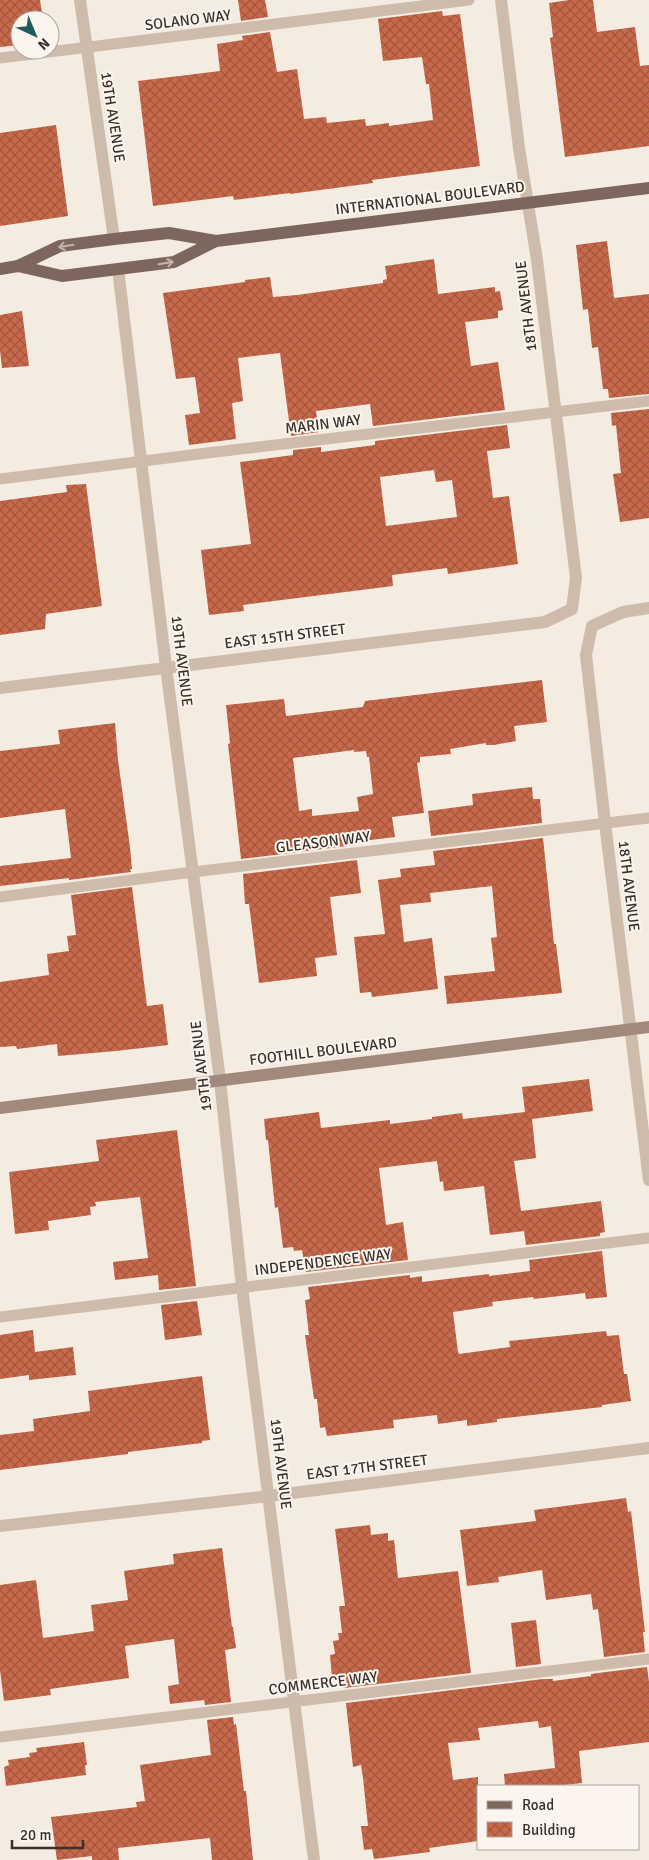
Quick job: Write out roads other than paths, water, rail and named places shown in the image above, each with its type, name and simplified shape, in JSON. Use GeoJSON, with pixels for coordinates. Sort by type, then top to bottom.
{"type":"FeatureCollection","features":[{"type":"Feature","properties":{"kind":"main road","name":"INTERNATIONAL BOULEVARD"},"geometry":{"type":"LineString","coordinates":[[0,269],[18,266],[60,246],[114,239],[169,233],[216,241],[649,188]]}},
{"type":"Feature","properties":{"kind":"main road","name":"INTERNATIONAL BOULEVARD"},"geometry":{"type":"LineString","coordinates":[[18,266],[62,276],[174,262],[216,241]]}},
{"type":"Feature","properties":{"kind":"main road","name":"FOOTHILL BOULEVARD"},"geometry":{"type":"LineString","coordinates":[[0,1108],[649,1028]]}},
{"type":"Feature","properties":{"kind":"street","name":"19TH AVENUE"},"geometry":{"type":"LineString","coordinates":[[80,0],[114,239]]}},
{"type":"Feature","properties":{"kind":"street","name":"18TH AVENUE"},"geometry":{"type":"LineString","coordinates":[[501,0],[519,148],[537,260],[576,578],[572,609]]}},
{"type":"Feature","properties":{"kind":"street","name":"19TH AVENUE"},"geometry":{"type":"LineString","coordinates":[[118,269],[140,461],[220,1080],[242,1287],[314,1860]]}},
{"type":"Feature","properties":{"kind":"street","name":"18TH AVENUE"},"geometry":{"type":"LineString","coordinates":[[649,608],[623,612],[592,626],[586,655],[649,1180]]}},
{"type":"Feature","properties":{"kind":"street","name":"EAST 15TH STREET"},"geometry":{"type":"LineString","coordinates":[[0,688],[545,622],[572,609]]}},
{"type":"Feature","properties":{"kind":"street","name":"EAST 17TH STREET"},"geometry":{"type":"LineString","coordinates":[[0,1526],[269,1496],[649,1448]]}},
{"type":"Feature","properties":{"kind":"lane","name":"SOLANO WAY"},"geometry":{"type":"LineString","coordinates":[[0,58],[469,0]]}},
{"type":"Feature","properties":{"kind":"lane","name":"MARIN WAY"},"geometry":{"type":"LineString","coordinates":[[0,480],[140,461],[649,401]]}},
{"type":"Feature","properties":{"kind":"lane","name":"GLEASON WAY"},"geometry":{"type":"LineString","coordinates":[[0,897],[649,818]]}},
{"type":"Feature","properties":{"kind":"lane","name":"INDEPENDENCE WAY"},"geometry":{"type":"LineString","coordinates":[[0,1316],[649,1238]]}},
{"type":"Feature","properties":{"kind":"lane","name":"COMMERCE WAY"},"geometry":{"type":"LineString","coordinates":[[0,1737],[649,1659]]}}]}
